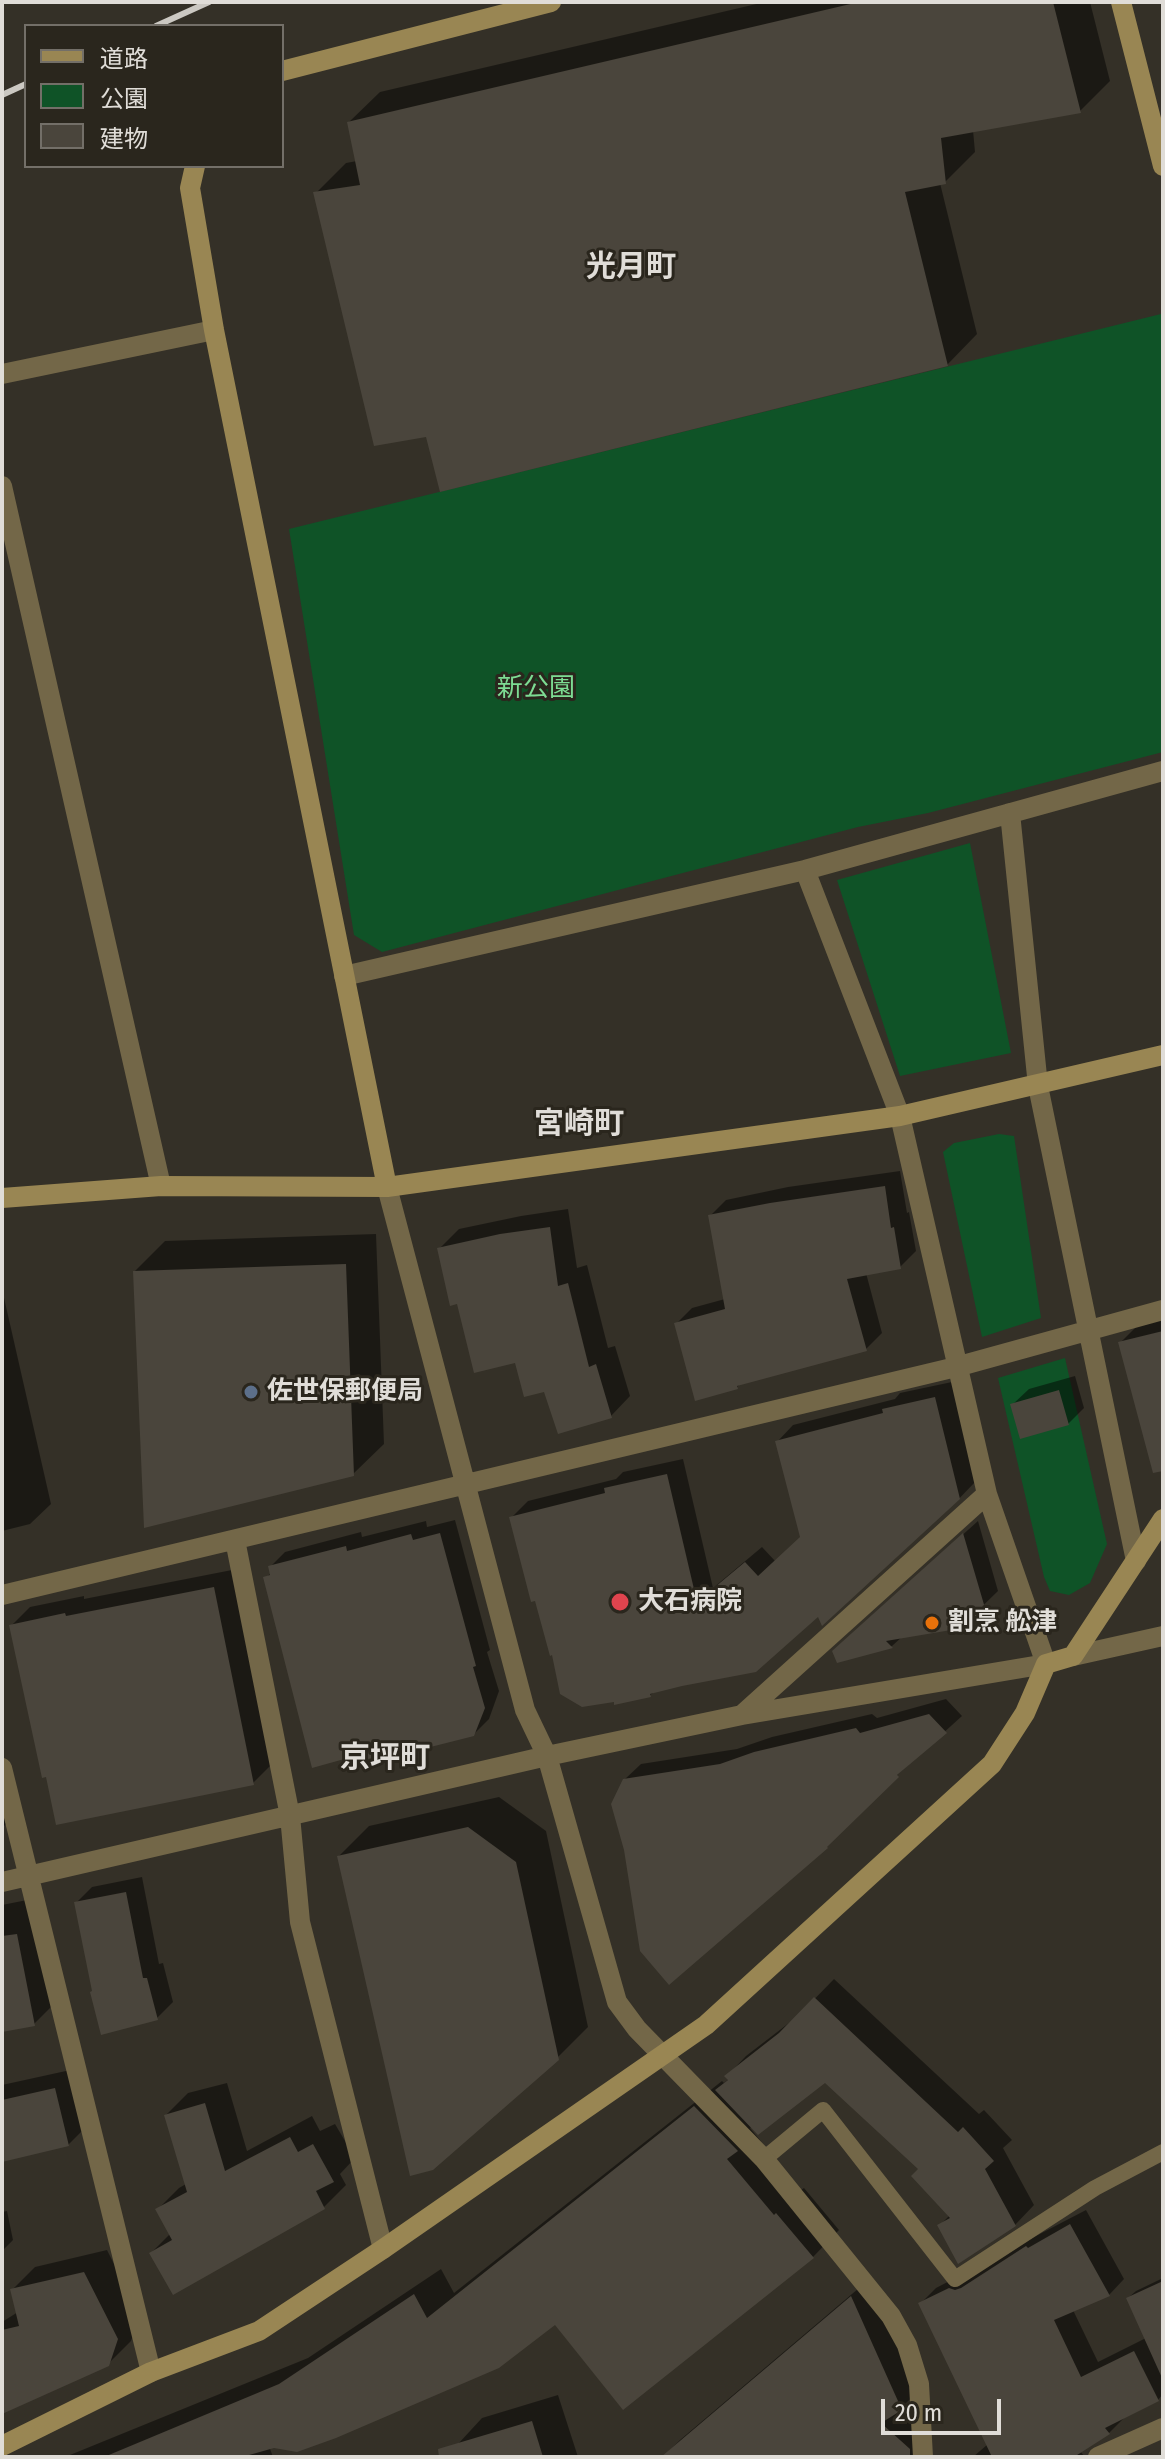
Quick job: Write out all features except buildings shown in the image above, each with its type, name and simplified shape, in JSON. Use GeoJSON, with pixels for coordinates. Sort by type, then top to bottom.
{"type":"FeatureCollection","features":[{"type":"Feature","properties":{"kind":"street"},"geometry":{"type":"LineString","coordinates":[[284,70],[551,2]]}},
{"type":"Feature","properties":{"kind":"street"},"geometry":{"type":"LineString","coordinates":[[1121,2],[1163,166]]}},
{"type":"Feature","properties":{"kind":"street"},"geometry":{"type":"LineString","coordinates":[[195,168],[190,188],[214,330],[387,1187],[525,1710],[547,1756],[617,2002],[637,2029],[764,2159],[891,2316],[907,2345],[919,2384],[923,2457]]}},
{"type":"Feature","properties":{"kind":"street"},"geometry":{"type":"LineString","coordinates":[[2,374],[214,330]]}},
{"type":"Feature","properties":{"kind":"street"},"geometry":{"type":"LineString","coordinates":[[2,486],[161,1186]]}},
{"type":"Feature","properties":{"kind":"street"},"geometry":{"type":"LineString","coordinates":[[344,976],[805,870],[1163,771]]}},
{"type":"Feature","properties":{"kind":"street"},"geometry":{"type":"LineString","coordinates":[[1010,813],[1038,1086],[1136,1561]]}},
{"type":"Feature","properties":{"kind":"street"},"geometry":{"type":"LineString","coordinates":[[2,2446],[151,2372],[259,2331],[706,2025],[992,1764],[1025,1713],[1046,1664],[987,1494],[900,1116],[805,870]]}},
{"type":"Feature","properties":{"kind":"street"},"geometry":{"type":"LineString","coordinates":[[2,1198],[161,1186],[387,1187],[900,1116],[1163,1055]]}},
{"type":"Feature","properties":{"kind":"street"},"geometry":{"type":"LineString","coordinates":[[2,1595],[956,1367],[1163,1310]]}},
{"type":"Feature","properties":{"kind":"street"},"geometry":{"type":"LineString","coordinates":[[742,1715],[987,1494]]}},
{"type":"Feature","properties":{"kind":"street"},"geometry":{"type":"LineString","coordinates":[[1073,1656],[1163,1519]]}},
{"type":"Feature","properties":{"kind":"street"},"geometry":{"type":"LineString","coordinates":[[235,1540],[290,1816],[300,1922],[383,2249]]}},
{"type":"Feature","properties":{"kind":"street"},"geometry":{"type":"LineString","coordinates":[[2,1882],[547,1756],[742,1715],[1046,1664],[1163,1636]]}},
{"type":"Feature","properties":{"kind":"street"},"geometry":{"type":"LineString","coordinates":[[2,1768],[151,2372]]}},
{"type":"Feature","properties":{"kind":"street"},"geometry":{"type":"LineString","coordinates":[[1098,2457],[1163,2428]]}},
{"type":"Feature","properties":{"kind":"lane"},"geometry":{"type":"LineString","coordinates":[[764,2159],[823,2110],[955,2279],[1095,2188],[1163,2152]]}},
{"type":"Feature","properties":{"kind":"green space","name":"新公園"},"geometry":{"type":"Polygon","coordinates":[[[1161,314],[1163,752],[928,813],[858,827],[382,952],[354,935],[289,529],[1161,314]]]}},
{"type":"Feature","properties":{"kind":"green space"},"geometry":{"type":"Polygon","coordinates":[[[970,843],[1011,1053],[900,1076],[837,880],[970,843]]]}},
{"type":"Feature","properties":{"kind":"green space"},"geometry":{"type":"Polygon","coordinates":[[[999,1134],[1014,1136],[1041,1318],[982,1337],[943,1152],[954,1143],[999,1134]]]}},
{"type":"Feature","properties":{"kind":"green space"},"geometry":{"type":"Polygon","coordinates":[[[1065,1358],[1107,1544],[1090,1583],[1069,1595],[1050,1591],[1044,1577],[998,1378],[1065,1358]]]}},
{"type":"Feature","properties":{"kind":"railway"},"geometry":{"type":"LineString","coordinates":[[160,24],[209,2]]}},
{"type":"Feature","properties":{"kind":"railway"},"geometry":{"type":"LineString","coordinates":[[2,95],[24,85]]}},
{"type":"Feature","properties":{"kind":"place","name":"佐世保郵便局"},"geometry":{"type":"Point","coordinates":[251,1392]}},
{"type":"Feature","properties":{"kind":"place","name":"大石病院"},"geometry":{"type":"Point","coordinates":[620,1602]}},
{"type":"Feature","properties":{"kind":"place","name":"割烹 舩津"},"geometry":{"type":"Point","coordinates":[932,1623]}},
{"type":"Feature","properties":{"kind":"district","name":"光月町"},"geometry":{"type":"Point","coordinates":[631,268]}},
{"type":"Feature","properties":{"kind":"district","name":"宮崎町"},"geometry":{"type":"Point","coordinates":[579,1125]}},
{"type":"Feature","properties":{"kind":"district","name":"京坪町"},"geometry":{"type":"Point","coordinates":[385,1759]}}]}
